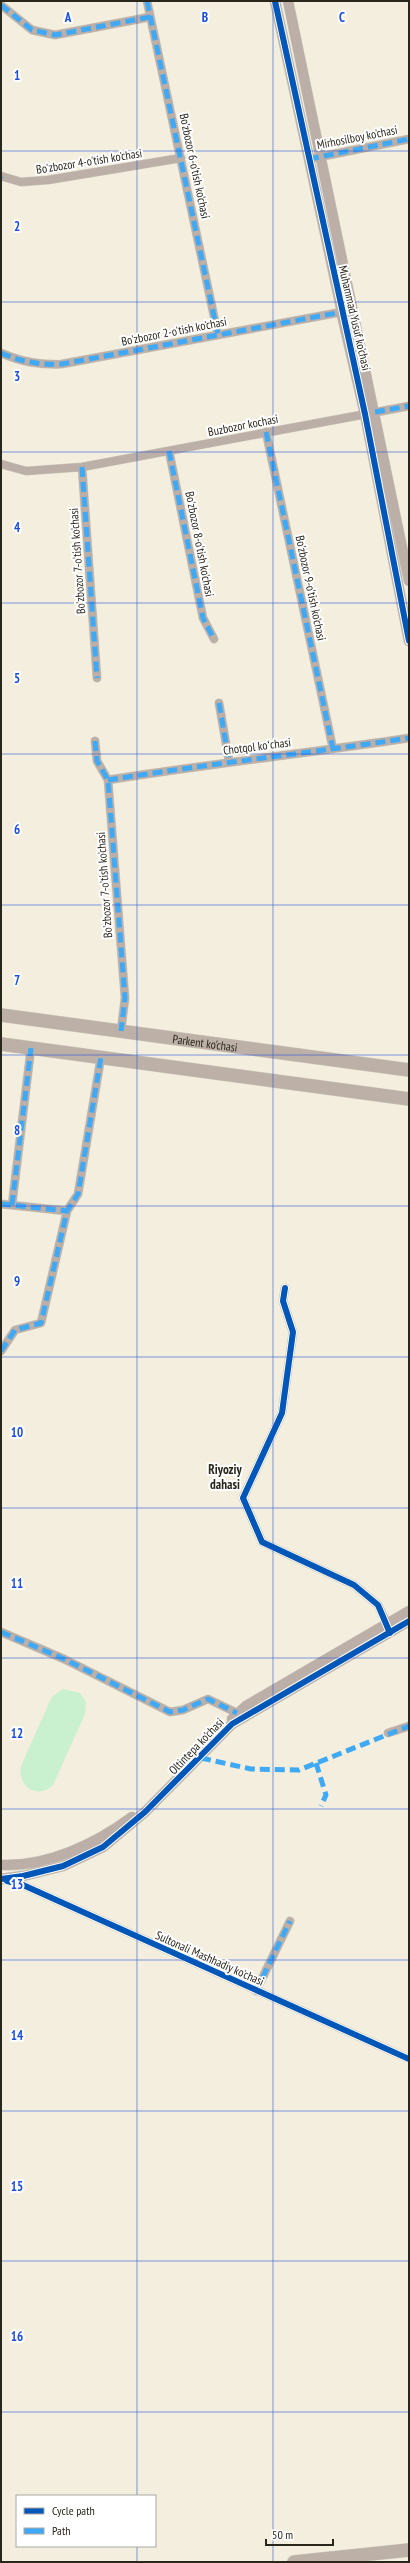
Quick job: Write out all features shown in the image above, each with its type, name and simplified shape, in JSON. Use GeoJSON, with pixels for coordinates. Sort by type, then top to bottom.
{"type":"FeatureCollection","features":[{"type":"Feature","properties":{"kind":"main road","name":"Parkent ko'chasi"},"geometry":{"type":"LineString","coordinates":[[1,1015],[409,1070]]}},
{"type":"Feature","properties":{"kind":"main road"},"geometry":{"type":"LineString","coordinates":[[1,1044],[409,1099]]}},
{"type":"Feature","properties":{"kind":"main road"},"geometry":{"type":"LineString","coordinates":[[294,2562],[409,2550]]}},
{"type":"Feature","properties":{"kind":"street","name":"Bo'zbozor 6-o'tish ko'chasi"},"geometry":{"type":"LineString","coordinates":[[147,1],[218,335]]}},
{"type":"Feature","properties":{"kind":"street","name":"Muhammad Yusuf ko'chasi"},"geometry":{"type":"LineString","coordinates":[[275,1],[342,314],[370,413],[409,581]]}},
{"type":"Feature","properties":{"kind":"street","name":"Muhammad Yusuf ko'chasi"},"geometry":{"type":"LineString","coordinates":[[288,1],[352,310],[409,641]]}},
{"type":"Feature","properties":{"kind":"street"},"geometry":{"type":"LineString","coordinates":[[1,5],[32,30],[55,35],[150,17]]}},
{"type":"Feature","properties":{"kind":"street","name":"Mirhosilboy ko'chasi"},"geometry":{"type":"LineString","coordinates":[[309,159],[409,139]]}},
{"type":"Feature","properties":{"kind":"street","name":"Bo'zbozor 4-o'tish ko'chasi"},"geometry":{"type":"LineString","coordinates":[[1,177],[21,182],[48,180],[181,158]]}},
{"type":"Feature","properties":{"kind":"street","name":"Bo'zbozor 2-o'tish ko'chasi"},"geometry":{"type":"LineString","coordinates":[[1,353],[17,360],[40,365],[62,364],[342,314],[352,310]]}},
{"type":"Feature","properties":{"kind":"street","name":"Buzbozor kochasi"},"geometry":{"type":"LineString","coordinates":[[1,464],[26,471],[82,467],[409,406]]}},
{"type":"Feature","properties":{"kind":"street","name":"Bo'zbozor 9-o'tish ko'chasi"},"geometry":{"type":"LineString","coordinates":[[266,432],[333,749]]}},
{"type":"Feature","properties":{"kind":"street","name":"Bo'zbozor 8-o'tish ko'chasi"},"geometry":{"type":"LineString","coordinates":[[170,451],[203,618],[214,639]]}},
{"type":"Feature","properties":{"kind":"street","name":"Bo'zbozor 7-o'tish ko'chasi"},"geometry":{"type":"LineString","coordinates":[[82,467],[97,678]]}},
{"type":"Feature","properties":{"kind":"street"},"geometry":{"type":"LineString","coordinates":[[220,703],[229,761]]}},
{"type":"Feature","properties":{"kind":"street","name":"Chotqol koʻchasi"},"geometry":{"type":"LineString","coordinates":[[108,780],[229,761],[333,749],[409,738]]}},
{"type":"Feature","properties":{"kind":"street","name":"Bo'zbozor 7-o'tish ko'chasi"},"geometry":{"type":"LineString","coordinates":[[95,741],[97,761],[108,780],[124,998],[121,1031]]}},
{"type":"Feature","properties":{"kind":"street"},"geometry":{"type":"LineString","coordinates":[[12,1205],[31,1048]]}},
{"type":"Feature","properties":{"kind":"street"},"geometry":{"type":"LineString","coordinates":[[1,1351],[15,1330],[41,1324],[67,1211],[78,1194],[101,1057]]}},
{"type":"Feature","properties":{"kind":"street"},"geometry":{"type":"LineString","coordinates":[[1,1204],[67,1211]]}},
{"type":"Feature","properties":{"kind":"street"},"geometry":{"type":"LineString","coordinates":[[284,1288],[283,1300],[293,1332],[282,1413],[243,1498],[262,1542],[354,1585],[378,1605],[389,1629]]}},
{"type":"Feature","properties":{"kind":"street","name":"Oltintepa ko'chasi"},"geometry":{"type":"LineString","coordinates":[[1,1879],[23,1876],[63,1866],[103,1847],[129,1827],[201,1758],[232,1724],[389,1629],[409,1611]]}},
{"type":"Feature","properties":{"kind":"street","name":"Oltintepa ko'chasi"},"geometry":{"type":"LineString","coordinates":[[1,1865],[22,1864],[53,1857],[83,1846],[108,1834],[151,1800],[237,1713],[317,1663],[409,1621]]}},
{"type":"Feature","properties":{"kind":"street"},"geometry":{"type":"LineString","coordinates":[[1,1632],[64,1659],[170,1712],[183,1710],[208,1699],[237,1713],[232,1724]]}},
{"type":"Feature","properties":{"kind":"street"},"geometry":{"type":"LineString","coordinates":[[388,1733],[409,1726]]}},
{"type":"Feature","properties":{"kind":"street"},"geometry":{"type":"LineString","coordinates":[[201,1758],[205,1747]]}},
{"type":"Feature","properties":{"kind":"street"},"geometry":{"type":"LineString","coordinates":[[1,1873],[5,1873],[1,1879]]}},
{"type":"Feature","properties":{"kind":"street","name":"Sultonali Mashhadiy ko'chasi"},"geometry":{"type":"LineString","coordinates":[[1,1879],[23,1885],[409,2059]]}},
{"type":"Feature","properties":{"kind":"street"},"geometry":{"type":"LineString","coordinates":[[256,1991],[290,1921]]}},
{"type":"Feature","properties":{"kind":"green space"},"geometry":{"type":"Polygon","coordinates":[[[63,1689],[80,1693],[86,1702],[85,1714],[53,1785],[41,1791],[35,1791],[25,1785],[22,1780],[21,1766],[50,1701],[53,1696],[63,1689]]]}},
{"type":"Feature","properties":{"kind":"marked path"},"geometry":{"type":"LineString","coordinates":[[147,1],[218,335]]}},
{"type":"Feature","properties":{"kind":"marked path"},"geometry":{"type":"LineString","coordinates":[[1,5],[32,30],[55,35],[150,17]]}},
{"type":"Feature","properties":{"kind":"marked path"},"geometry":{"type":"LineString","coordinates":[[309,159],[409,139]]}},
{"type":"Feature","properties":{"kind":"marked path"},"geometry":{"type":"LineString","coordinates":[[1,353],[16,359],[31,362],[62,364],[342,312]]}},
{"type":"Feature","properties":{"kind":"marked path"},"geometry":{"type":"LineString","coordinates":[[375,412],[409,406]]}},
{"type":"Feature","properties":{"kind":"marked path"},"geometry":{"type":"LineString","coordinates":[[266,432],[333,749]]}},
{"type":"Feature","properties":{"kind":"marked path"},"geometry":{"type":"LineString","coordinates":[[169,451],[203,618],[214,639]]}},
{"type":"Feature","properties":{"kind":"marked path"},"geometry":{"type":"LineString","coordinates":[[82,467],[97,678]]}},
{"type":"Feature","properties":{"kind":"marked path"},"geometry":{"type":"LineString","coordinates":[[219,703],[229,761]]}},
{"type":"Feature","properties":{"kind":"marked path"},"geometry":{"type":"LineString","coordinates":[[108,780],[409,738]]}},
{"type":"Feature","properties":{"kind":"marked path"},"geometry":{"type":"LineString","coordinates":[[95,741],[97,761],[108,780],[125,998],[121,1031]]}},
{"type":"Feature","properties":{"kind":"marked path"},"geometry":{"type":"LineString","coordinates":[[12,1205],[31,1048]]}},
{"type":"Feature","properties":{"kind":"marked path"},"geometry":{"type":"LineString","coordinates":[[1,1351],[15,1330],[41,1323],[67,1211],[78,1194],[101,1057]]}},
{"type":"Feature","properties":{"kind":"marked path"},"geometry":{"type":"LineString","coordinates":[[1,1204],[67,1211]]}},
{"type":"Feature","properties":{"kind":"marked path"},"geometry":{"type":"LineString","coordinates":[[1,1632],[64,1659],[170,1712],[183,1710],[208,1699],[237,1713]]}},
{"type":"Feature","properties":{"kind":"marked path"},"geometry":{"type":"LineString","coordinates":[[201,1758],[251,1769],[299,1770],[409,1726]]}},
{"type":"Feature","properties":{"kind":"marked path"},"geometry":{"type":"LineString","coordinates":[[316,1763],[326,1795],[321,1806]]}},
{"type":"Feature","properties":{"kind":"marked path"},"geometry":{"type":"LineString","coordinates":[[256,1991],[290,1921]]}},
{"type":"Feature","properties":{"kind":"cycle path"},"geometry":{"type":"LineString","coordinates":[[275,1],[365,414],[409,641]]}},
{"type":"Feature","properties":{"kind":"cycle path"},"geometry":{"type":"LineString","coordinates":[[285,1288],[283,1301],[293,1332],[282,1413],[243,1498],[262,1542],[354,1585],[378,1605],[390,1633]]}},
{"type":"Feature","properties":{"kind":"cycle path"},"geometry":{"type":"LineString","coordinates":[[1,1879],[23,1876],[63,1866],[103,1847],[145,1812],[232,1724],[409,1621]]}},
{"type":"Feature","properties":{"kind":"cycle path"},"geometry":{"type":"LineString","coordinates":[[7,1881],[23,1885],[409,2059]]}},
{"type":"Feature","properties":{"kind":"district","name":"Riyoziy dahasi"},"geometry":{"type":"Point","coordinates":[225,1476]}}]}
